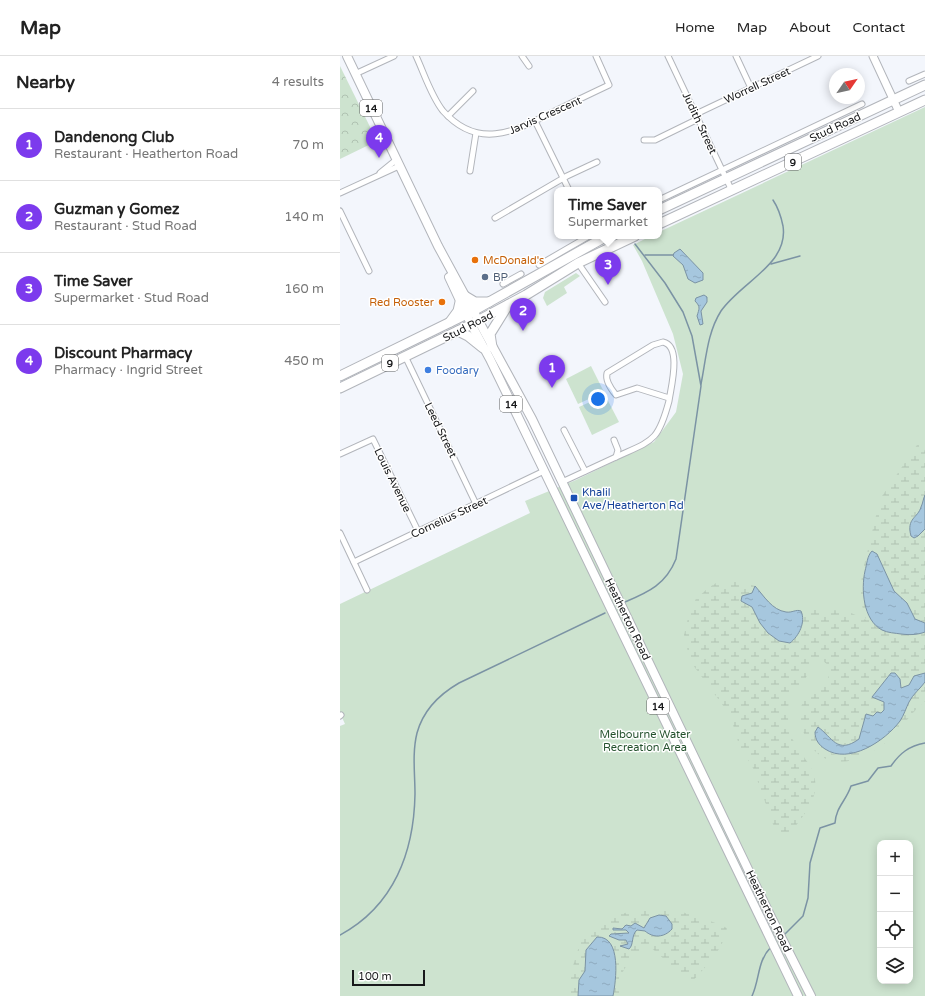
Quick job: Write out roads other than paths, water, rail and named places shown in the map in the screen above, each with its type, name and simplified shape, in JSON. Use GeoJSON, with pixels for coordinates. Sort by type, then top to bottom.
{"type":"FeatureCollection","features":[{"type":"Feature","properties":{"kind":"highway","name":"Stud Road"},"geometry":{"type":"LineString","coordinates":[[662,209],[925,85]]}},
{"type":"Feature","properties":{"kind":"highway","name":"Stud Road"},"geometry":{"type":"LineString","coordinates":[[662,223],[925,100]]}},
{"type":"Feature","properties":{"kind":"highway","name":"Stud Road"},"geometry":{"type":"LineString","coordinates":[[340,376],[470,313],[490,302],[514,283],[601,239]]}},
{"type":"Feature","properties":{"kind":"highway","name":"Stud Road"},"geometry":{"type":"LineString","coordinates":[[340,388],[458,331],[508,305],[578,263],[629,239]]}},
{"type":"Feature","properties":{"kind":"highway"},"geometry":{"type":"LineString","coordinates":[[449,323],[458,311],[462,298],[475,302],[490,302]]}},
{"type":"Feature","properties":{"kind":"highway"},"geometry":{"type":"LineString","coordinates":[[458,331],[488,347],[492,331],[508,305]]}},
{"type":"Feature","properties":{"kind":"main road","name":"Heatherton Road"},"geometry":{"type":"LineString","coordinates":[[346,56],[474,322],[532,419],[770,915],[811,996]]}},
{"type":"Feature","properties":{"kind":"main road","name":"Heatherton Road"},"geometry":{"type":"LineString","coordinates":[[488,347],[544,471],[798,996]]}},
{"type":"Feature","properties":{"kind":"main road"},"geometry":{"type":"LineString","coordinates":[[544,471],[555,466]]}},
{"type":"Feature","properties":{"kind":"main road"},"geometry":{"type":"LineString","coordinates":[[552,487],[562,482]]}},
{"type":"Feature","properties":{"kind":"street"},"geometry":{"type":"LineString","coordinates":[[355,74],[394,56]]}},
{"type":"Feature","properties":{"kind":"street","name":"Jarvis Crescent"},"geometry":{"type":"LineString","coordinates":[[416,56],[438,102],[448,116],[460,125],[476,133],[507,133],[610,85],[596,56]]}},
{"type":"Feature","properties":{"kind":"street"},"geometry":{"type":"LineString","coordinates":[[522,56],[529,66]]}},
{"type":"Feature","properties":{"kind":"street","name":"Judith Street"},"geometry":{"type":"LineString","coordinates":[[668,56],[732,191]]}},
{"type":"Feature","properties":{"kind":"street"},"geometry":{"type":"LineString","coordinates":[[736,56],[751,88]]}},
{"type":"Feature","properties":{"kind":"street"},"geometry":{"type":"LineString","coordinates":[[802,56],[805,62]]}},
{"type":"Feature","properties":{"kind":"street","name":"Worrell Street"},"geometry":{"type":"LineString","coordinates":[[696,114],[818,56]]}},
{"type":"Feature","properties":{"kind":"street"},"geometry":{"type":"LineString","coordinates":[[873,56],[899,112]]}},
{"type":"Feature","properties":{"kind":"street"},"geometry":{"type":"LineString","coordinates":[[909,82],[925,74]]}},
{"type":"Feature","properties":{"kind":"street"},"geometry":{"type":"LineString","coordinates":[[448,116],[474,91]]}},
{"type":"Feature","properties":{"kind":"street","name":"Stud Road"},"geometry":{"type":"LineString","coordinates":[[662,199],[862,104]]}},
{"type":"Feature","properties":{"kind":"street"},"geometry":{"type":"LineString","coordinates":[[644,140],[655,140],[698,120]]}},
{"type":"Feature","properties":{"kind":"street"},"geometry":{"type":"LineString","coordinates":[[535,121],[568,187]]}},
{"type":"Feature","properties":{"kind":"street"},"geometry":{"type":"LineString","coordinates":[[470,171],[476,133]]}},
{"type":"Feature","properties":{"kind":"street"},"geometry":{"type":"LineString","coordinates":[[495,218],[564,179],[598,162]]}},
{"type":"Feature","properties":{"kind":"street"},"geometry":{"type":"LineString","coordinates":[[340,193],[376,176],[397,163]]}},
{"type":"Feature","properties":{"kind":"street"},"geometry":{"type":"LineString","coordinates":[[340,211],[369,271]]}},
{"type":"Feature","properties":{"kind":"street"},"geometry":{"type":"LineString","coordinates":[[539,265],[584,239]]}},
{"type":"Feature","properties":{"kind":"street"},"geometry":{"type":"LineString","coordinates":[[578,263],[605,302]]}},
{"type":"Feature","properties":{"kind":"street"},"geometry":{"type":"LineString","coordinates":[[504,284],[514,283],[521,274]]}},
{"type":"Feature","properties":{"kind":"street"},"geometry":{"type":"LineString","coordinates":[[562,482],[649,442],[655,437],[664,418],[669,398],[674,363],[672,351],[667,343],[663,342],[653,345],[607,373],[606,377],[609,384],[616,394],[637,388],[669,398]]}},
{"type":"Feature","properties":{"kind":"street","name":"Leed Street"},"geometry":{"type":"LineString","coordinates":[[405,356],[476,504]]}},
{"type":"Feature","properties":{"kind":"street"},"geometry":{"type":"LineString","coordinates":[[564,430],[585,472]]}},
{"type":"Feature","properties":{"kind":"street","name":"Louis Avenue"},"geometry":{"type":"LineString","coordinates":[[340,454],[373,439],[418,531]]}},
{"type":"Feature","properties":{"kind":"street"},"geometry":{"type":"LineString","coordinates":[[614,440],[618,450],[616,457]]}},
{"type":"Feature","properties":{"kind":"street","name":"Cornelius Street"},"geometry":{"type":"LineString","coordinates":[[354,562],[544,471]]}},
{"type":"Feature","properties":{"kind":"street"},"geometry":{"type":"LineString","coordinates":[[340,533],[367,590]]}},
{"type":"Feature","properties":{"kind":"water"},"geometry":{"type":"Polygon","coordinates":[[[680,249],[703,273],[703,280],[695,283],[688,279],[683,265],[673,256],[674,253],[680,249]]]}},
{"type":"Feature","properties":{"kind":"water"},"geometry":{"type":"Polygon","coordinates":[[[704,295],[707,297],[707,302],[701,311],[703,324],[700,325],[697,316],[699,307],[695,301],[696,298],[704,295]]]}},
{"type":"Feature","properties":{"kind":"water"},"geometry":{"type":"Polygon","coordinates":[[[925,495],[925,529],[914,538],[911,536],[910,525],[920,511],[925,495]]]}},
{"type":"Feature","properties":{"kind":"water"},"geometry":{"type":"Polygon","coordinates":[[[872,551],[877,554],[894,591],[907,603],[915,619],[925,623],[925,632],[910,635],[887,632],[882,630],[871,619],[865,604],[863,586],[867,560],[872,551]]]}},
{"type":"Feature","properties":{"kind":"water"},"geometry":{"type":"Polygon","coordinates":[[[755,586],[772,606],[781,611],[801,611],[803,620],[801,628],[799,633],[790,643],[779,641],[768,633],[760,623],[752,607],[741,601],[742,596],[752,593],[755,586]]]}},
{"type":"Feature","properties":{"kind":"water"},"geometry":{"type":"Polygon","coordinates":[[[891,673],[895,673],[900,679],[901,688],[909,685],[914,676],[925,673],[925,682],[911,699],[900,721],[893,729],[876,743],[855,752],[845,754],[834,753],[821,746],[815,735],[818,727],[840,745],[845,745],[859,739],[866,714],[873,716],[877,712],[881,713],[884,710],[884,702],[872,697],[891,673]]]}},
{"type":"Feature","properties":{"kind":"water"},"geometry":{"type":"Polygon","coordinates":[[[659,915],[666,916],[672,924],[672,929],[666,934],[655,936],[645,931],[637,930],[634,935],[632,945],[629,949],[620,946],[628,944],[626,940],[619,940],[609,936],[611,934],[629,933],[626,930],[613,930],[613,928],[622,929],[626,925],[631,926],[635,923],[644,928],[650,918],[659,915]]]}},
{"type":"Feature","properties":{"kind":"water"},"geometry":{"type":"Polygon","coordinates":[[[597,937],[605,939],[614,951],[616,970],[613,996],[578,996],[579,980],[585,971],[586,950],[597,937]]]}},
{"type":"Feature","properties":{"kind":"waterway"},"geometry":{"type":"LineString","coordinates":[[701,384],[710,337],[716,319],[730,301],[762,272],[779,251],[783,239],[783,226],[780,213],[773,200]]}},
{"type":"Feature","properties":{"kind":"waterway"},"geometry":{"type":"LineString","coordinates":[[625,602],[642,595],[662,581],[672,568],[676,559],[701,386],[692,336],[683,312],[665,283],[635,244]]}},
{"type":"Feature","properties":{"kind":"waterway"},"geometry":{"type":"LineString","coordinates":[[645,255],[673,255]]}},
{"type":"Feature","properties":{"kind":"waterway"},"geometry":{"type":"LineString","coordinates":[[771,264],[800,256]]}},
{"type":"Feature","properties":{"kind":"waterway"},"geometry":{"type":"LineString","coordinates":[[340,935],[359,923],[374,909],[387,893],[405,856],[414,816],[415,741],[423,717],[428,710],[445,692],[459,683],[605,613]]}},
{"type":"Feature","properties":{"kind":"waterway"},"geometry":{"type":"LineString","coordinates":[[784,935],[803,916],[808,898],[810,863],[820,828],[835,823],[839,808],[847,796],[851,786],[868,781],[878,768],[891,766],[905,751],[914,746],[925,743]]}},
{"type":"Feature","properties":{"kind":"waterway"},"geometry":{"type":"LineString","coordinates":[[752,996],[755,990],[763,958],[771,947]]}},
{"type":"Feature","properties":{"kind":"place","name":"Discount Pharmacy"},"geometry":{"type":"Point","coordinates":[379,158]}},
{"type":"Feature","properties":{"kind":"place","name":"McDonald's"},"geometry":{"type":"Point","coordinates":[475,260]}},
{"type":"Feature","properties":{"kind":"place","name":"BP"},"geometry":{"type":"Point","coordinates":[485,277]}},
{"type":"Feature","properties":{"kind":"place","name":"Time Saver"},"geometry":{"type":"Point","coordinates":[608,285]}},
{"type":"Feature","properties":{"kind":"place","name":"Red Rooster"},"geometry":{"type":"Point","coordinates":[442,302]}},
{"type":"Feature","properties":{"kind":"place","name":"Guzman y Gomez"},"geometry":{"type":"Point","coordinates":[523,331]}},
{"type":"Feature","properties":{"kind":"place","name":"Foodary"},"geometry":{"type":"Point","coordinates":[428,370]}},
{"type":"Feature","properties":{"kind":"place","name":"Dandenong Club"},"geometry":{"type":"Point","coordinates":[552,388]}},
{"type":"Feature","properties":{"kind":"place","name":"Khalil Ave/Heatherton Rd"},"geometry":{"type":"Point","coordinates":[574,498]}},
{"type":"Feature","properties":{"kind":"park label","name":"Melbourne Water Recreation Area"},"geometry":{"type":"Point","coordinates":[645,740]}}]}
